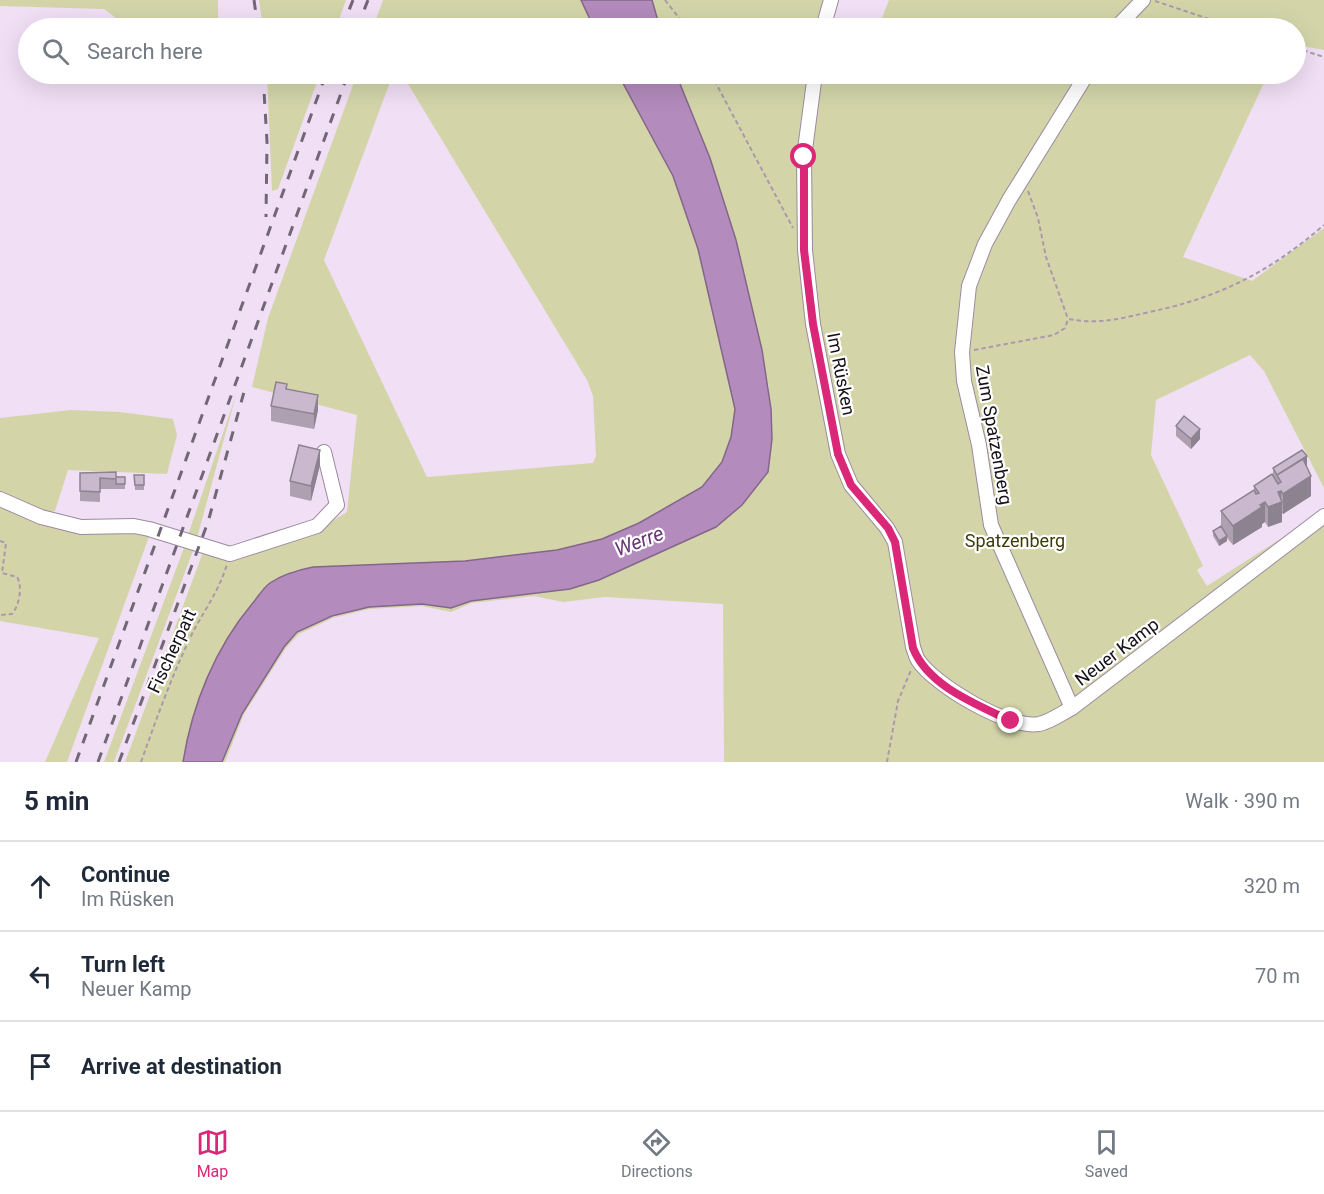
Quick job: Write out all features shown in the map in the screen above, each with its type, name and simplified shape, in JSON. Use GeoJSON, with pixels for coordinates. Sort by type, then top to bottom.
{"type":"FeatureCollection","features":[{"type":"Feature","properties":{"kind":"street"},"geometry":{"type":"LineString","coordinates":[[826,18],[831,0]]}},
{"type":"Feature","properties":{"kind":"street"},"geometry":{"type":"LineString","coordinates":[[1126,18],[1143,0]]}},
{"type":"Feature","properties":{"kind":"street","name":"Im Rüsken"},"geometry":{"type":"LineString","coordinates":[[814,84],[804,157],[804,250],[813,324],[838,454],[851,485],[888,528],[895,542],[913,648],[918,661]]}},
{"type":"Feature","properties":{"kind":"street","name":"Zum Spatzenberg"},"geometry":{"type":"LineString","coordinates":[[1072,708],[991,525],[979,445],[964,381],[962,352],[969,286],[985,244],[1023,177],[1081,84]]}},
{"type":"Feature","properties":{"kind":"street"},"geometry":{"type":"LineString","coordinates":[[0,499],[41,517],[81,526],[134,526],[230,554],[317,526],[329,516],[337,505],[324,452]]}},
{"type":"Feature","properties":{"kind":"street","name":"Neuer Kamp"},"geometry":{"type":"LineString","coordinates":[[918,661],[960,695],[1011,721],[1038,724],[1072,708],[1324,516]]}},
{"type":"Feature","properties":{"kind":"path"},"geometry":{"type":"LineString","coordinates":[[665,0],[679,18]]}},
{"type":"Feature","properties":{"kind":"path"},"geometry":{"type":"LineString","coordinates":[[1153,0],[1206,18]]}},
{"type":"Feature","properties":{"kind":"path"},"geometry":{"type":"LineString","coordinates":[[1306,51],[1324,57]]}},
{"type":"Feature","properties":{"kind":"path"},"geometry":{"type":"LineString","coordinates":[[716,84],[794,230]]}},
{"type":"Feature","properties":{"kind":"path"},"geometry":{"type":"LineString","coordinates":[[962,352],[1054,335],[1065,328],[1068,319],[1046,257],[1038,218],[1023,177]]}},
{"type":"Feature","properties":{"kind":"path"},"geometry":{"type":"LineString","coordinates":[[1068,319],[1097,323],[1192,303],[1246,280],[1275,262],[1324,225]]}},
{"type":"Feature","properties":{"kind":"path"},"geometry":{"type":"LineString","coordinates":[[0,541],[6,543],[2,573],[17,578],[20,582],[17,609],[12,614],[0,615]]}},
{"type":"Feature","properties":{"kind":"path","name":"Fischerpatt"},"geometry":{"type":"LineString","coordinates":[[141,762],[170,680],[192,634],[221,584],[230,554]]}},
{"type":"Feature","properties":{"kind":"path"},"geometry":{"type":"LineString","coordinates":[[887,762],[898,701],[910,671],[918,661]]}},
{"type":"Feature","properties":{"kind":"green space"},"geometry":{"type":"Polygon","coordinates":[[[0,0],[218,0],[218,18],[116,18],[104,9],[0,6],[0,0]]]}},
{"type":"Feature","properties":{"kind":"green space"},"geometry":{"type":"Polygon","coordinates":[[[259,0],[346,0],[340,18],[262,18],[259,0]]]}},
{"type":"Feature","properties":{"kind":"green space"},"geometry":{"type":"Polygon","coordinates":[[[383,0],[581,0],[589,18],[377,18],[383,0]]]}},
{"type":"Feature","properties":{"kind":"green space"},"geometry":{"type":"Polygon","coordinates":[[[652,0],[829,0],[823,18],[657,18],[652,0]]]}},
{"type":"Feature","properties":{"kind":"green space"},"geometry":{"type":"Polygon","coordinates":[[[889,0],[1324,0],[1324,50],[1306,47],[1306,18],[882,18],[889,0]]]}},
{"type":"Feature","properties":{"kind":"green space"},"geometry":{"type":"Polygon","coordinates":[[[267,84],[316,84],[278,189],[272,191],[267,84]]]}},
{"type":"Feature","properties":{"kind":"green space"},"geometry":{"type":"Polygon","coordinates":[[[353,84],[389,84],[324,260],[427,477],[593,463],[596,456],[593,396],[587,380],[408,84],[623,84],[673,176],[698,249],[735,409],[731,437],[722,462],[702,487],[639,523],[602,539],[557,550],[465,561],[313,567],[293,571],[269,584],[213,664],[195,712],[183,762],[125,762],[203,552],[216,556],[319,529],[347,512],[357,415],[252,387],[268,318],[353,84]]]}},
{"type":"Feature","properties":{"kind":"green space","name":"Spatzenberg"},"geometry":{"type":"Polygon","coordinates":[[[680,84],[1263,84],[1183,257],[1252,281],[1324,228],[1324,488],[1264,371],[1250,355],[1156,400],[1151,455],[1203,566],[1197,570],[1207,586],[1324,511],[1324,762],[724,762],[723,604],[605,597],[563,602],[534,596],[472,603],[451,612],[422,606],[369,609],[333,618],[299,634],[286,648],[244,714],[225,762],[222,762],[242,714],[284,647],[297,632],[316,622],[369,607],[422,604],[451,608],[471,601],[570,589],[716,527],[769,388],[736,240],[710,158],[680,84]]]}},
{"type":"Feature","properties":{"kind":"green space"},"geometry":{"type":"Polygon","coordinates":[[[236,395],[197,538],[188,535],[236,395]]]}},
{"type":"Feature","properties":{"kind":"green space"},"geometry":{"type":"Polygon","coordinates":[[[71,410],[120,412],[173,419],[177,435],[167,474],[68,470],[55,511],[40,515],[0,496],[0,418],[71,410]]]}},
{"type":"Feature","properties":{"kind":"green space"},"geometry":{"type":"Polygon","coordinates":[[[0,505],[150,534],[67,762],[45,762],[99,638],[0,621],[0,505]]]}},
{"type":"Feature","properties":{"kind":"green space"},"geometry":{"type":"Polygon","coordinates":[[[185,545],[194,548],[114,762],[104,762],[185,545]]]}},
{"type":"Feature","properties":{"kind":"water"},"geometry":{"type":"Polygon","coordinates":[[[581,0],[652,0],[657,18],[589,18],[581,0]]]}},
{"type":"Feature","properties":{"kind":"water","name":"Werre"},"geometry":{"type":"Polygon","coordinates":[[[623,84],[680,84],[710,158],[736,240],[762,350],[771,409],[772,439],[768,472],[742,505],[716,527],[599,580],[570,589],[471,601],[451,608],[422,604],[369,607],[332,616],[297,632],[284,647],[242,714],[222,762],[183,762],[192,719],[216,658],[239,621],[265,587],[275,580],[313,567],[465,561],[557,550],[602,539],[639,523],[702,487],[722,462],[731,437],[735,409],[698,249],[673,176],[623,84]]]}},
{"type":"Feature","properties":{"kind":"building"},"geometry":{"type":"Polygon","coordinates":[[[276,382],[287,384],[286,389],[318,395],[314,414],[271,406],[276,382]]]}},
{"type":"Feature","properties":{"kind":"building"},"geometry":{"type":"Polygon","coordinates":[[[1184,416],[1200,429],[1191,439],[1176,426],[1184,416]]]}},
{"type":"Feature","properties":{"kind":"building"},"geometry":{"type":"Polygon","coordinates":[[[299,445],[320,450],[311,486],[290,481],[299,445]]]}},
{"type":"Feature","properties":{"kind":"building"},"geometry":{"type":"Polygon","coordinates":[[[1302,450],[1307,456],[1277,475],[1273,468],[1302,450]]]}},
{"type":"Feature","properties":{"kind":"building"},"geometry":{"type":"Polygon","coordinates":[[[1303,459],[1311,476],[1283,494],[1281,491],[1278,492],[1282,502],[1268,507],[1265,502],[1260,505],[1262,507],[1233,526],[1221,511],[1254,490],[1256,494],[1259,493],[1254,486],[1272,474],[1278,484],[1281,482],[1277,475],[1303,459]]]}},
{"type":"Feature","properties":{"kind":"building"},"geometry":{"type":"Polygon","coordinates":[[[116,472],[116,479],[100,478],[100,492],[80,491],[80,473],[116,472]]]}},
{"type":"Feature","properties":{"kind":"building"},"geometry":{"type":"Polygon","coordinates":[[[134,475],[144,475],[144,485],[135,485],[134,475]]]}},
{"type":"Feature","properties":{"kind":"building"},"geometry":{"type":"Polygon","coordinates":[[[116,477],[125,477],[125,484],[116,484],[116,477]]]}},
{"type":"Feature","properties":{"kind":"building"},"geometry":{"type":"Polygon","coordinates":[[[1221,526],[1227,536],[1219,541],[1213,531],[1221,526]]]}},
{"type":"Feature","properties":{"kind":"railway"},"geometry":{"type":"LineString","coordinates":[[254,0],[257,18]]}},
{"type":"Feature","properties":{"kind":"railway"},"geometry":{"type":"LineString","coordinates":[[346,18],[353,0]]}},
{"type":"Feature","properties":{"kind":"railway"},"geometry":{"type":"LineString","coordinates":[[361,18],[368,0]]}},
{"type":"Feature","properties":{"kind":"railway"},"geometry":{"type":"LineString","coordinates":[[264,84],[267,142],[266,217]]}},
{"type":"Feature","properties":{"kind":"railway"},"geometry":{"type":"LineString","coordinates":[[76,762],[322,84]]}},
{"type":"Feature","properties":{"kind":"railway"},"geometry":{"type":"LineString","coordinates":[[98,762],[344,84]]}},
{"type":"Feature","properties":{"kind":"railway"},"geometry":{"type":"LineString","coordinates":[[119,762],[208,522],[244,392]]}},
{"type":"Feature","properties":{"kind":"route"},"geometry":{"type":"LineString","coordinates":[[804,157],[804,250],[813,324],[838,454],[851,485],[888,528],[895,542],[900,557],[913,648],[918,661],[960,695],[1011,721]]}}]}
